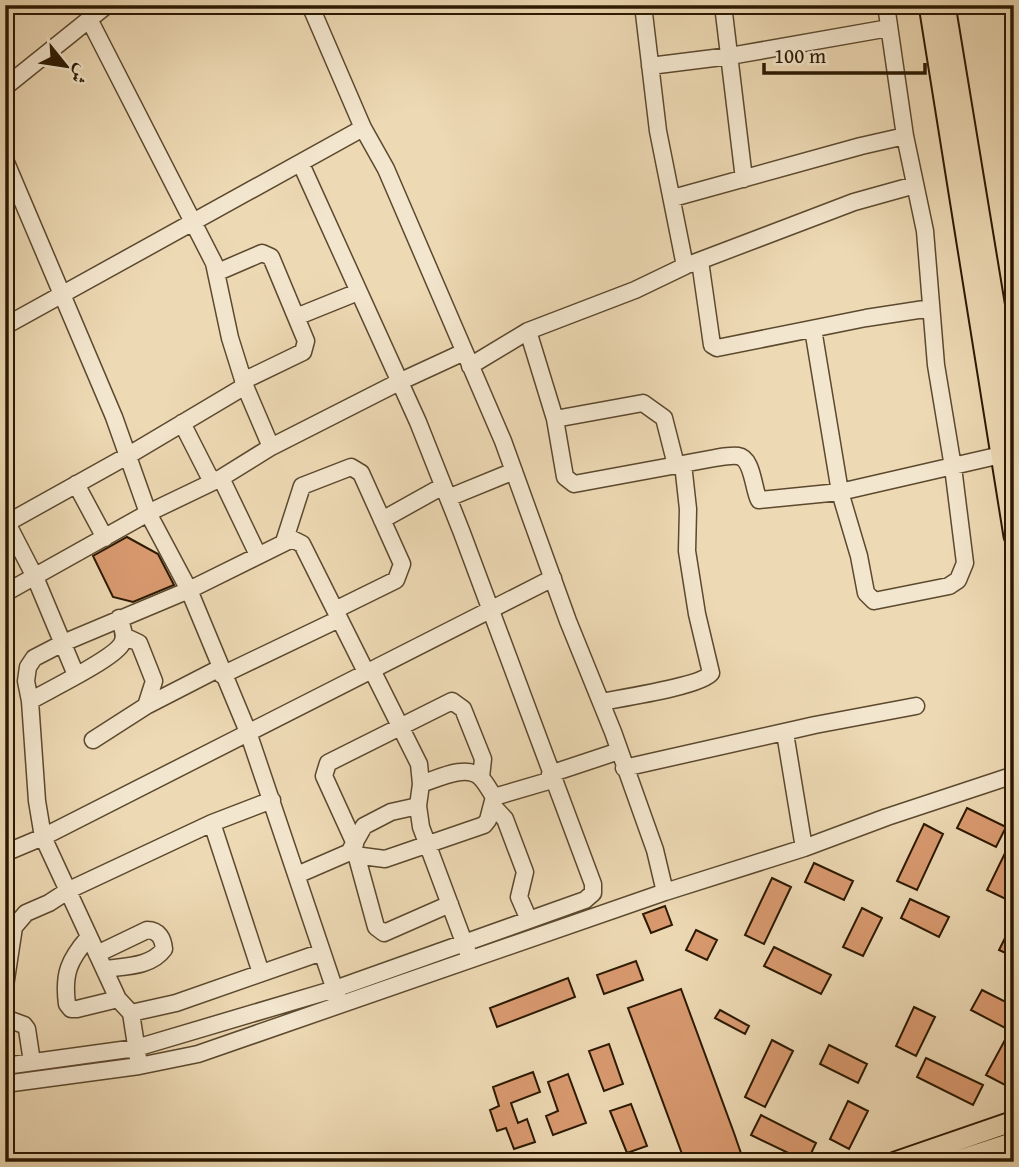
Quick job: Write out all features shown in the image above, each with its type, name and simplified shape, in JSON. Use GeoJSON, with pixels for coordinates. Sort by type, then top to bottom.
{"type":"FeatureCollection","features":[{"type":"Feature","properties":{"kind":"main road"},"geometry":{"type":"LineString","coordinates":[[929,5],[1014,536]]}},
{"type":"Feature","properties":{"kind":"main road"},"geometry":{"type":"LineString","coordinates":[[945,5],[1014,424]]}},
{"type":"Feature","properties":{"kind":"main road"},"geometry":{"type":"LineString","coordinates":[[895,1162],[1014,1121]]}},
{"type":"Feature","properties":{"kind":"main road"},"geometry":{"type":"LineString","coordinates":[[953,1162],[1014,1142]]}},
{"type":"Feature","properties":{"kind":"street"},"geometry":{"type":"LineString","coordinates":[[5,87],[107,5]]}},
{"type":"Feature","properties":{"kind":"street"},"geometry":{"type":"LineString","coordinates":[[310,5],[363,128],[386,169],[514,471],[655,850],[665,892]]}},
{"type":"Feature","properties":{"kind":"street"},"geometry":{"type":"LineString","coordinates":[[643,5],[658,131],[673,198],[714,347],[931,309]]}},
{"type":"Feature","properties":{"kind":"street"},"geometry":{"type":"LineString","coordinates":[[723,5],[744,179]]}},
{"type":"Feature","properties":{"kind":"street"},"geometry":{"type":"LineString","coordinates":[[813,329],[840,492],[859,556],[866,593],[874,601],[949,586],[958,579],[965,563],[936,365],[925,231],[905,136],[886,5]]}},
{"type":"Feature","properties":{"kind":"street"},"geometry":{"type":"LineString","coordinates":[[89,19],[218,272],[230,338],[244,384],[271,447]]}},
{"type":"Feature","properties":{"kind":"street"},"geometry":{"type":"LineString","coordinates":[[650,66],[730,57],[889,28]]}},
{"type":"Feature","properties":{"kind":"street"},"geometry":{"type":"LineString","coordinates":[[5,326],[363,128]]}},
{"type":"Feature","properties":{"kind":"street"},"geometry":{"type":"LineString","coordinates":[[673,198],[905,136]]}},
{"type":"Feature","properties":{"kind":"street"},"geometry":{"type":"LineString","coordinates":[[5,160],[89,355],[129,455],[148,513],[189,590],[248,732],[340,1006]]}},
{"type":"Feature","properties":{"kind":"street"},"geometry":{"type":"LineString","coordinates":[[5,1084],[139,1066],[198,1054],[340,1006],[467,952],[529,920],[585,900],[593,893],[593,884],[445,492],[301,164]]}},
{"type":"Feature","properties":{"kind":"street"},"geometry":{"type":"LineString","coordinates":[[5,593],[148,513],[216,480],[271,447],[399,382],[467,359],[528,331],[635,290],[693,264],[854,202],[915,185]]}},
{"type":"Feature","properties":{"kind":"street"},"geometry":{"type":"LineString","coordinates":[[76,675],[35,577],[6,521],[129,455],[244,384],[303,352],[306,341],[271,257],[262,253],[218,272]]}},
{"type":"Feature","properties":{"kind":"street"},"geometry":{"type":"LineString","coordinates":[[296,317],[358,292]]}},
{"type":"Feature","properties":{"kind":"street"},"geometry":{"type":"LineString","coordinates":[[528,331],[555,419],[565,477],[574,484],[715,458],[742,457],[748,466],[757,498],[763,501],[840,492],[1001,455]]}},
{"type":"Feature","properties":{"kind":"street"},"geometry":{"type":"LineString","coordinates":[[555,419],[643,403],[664,418],[679,464],[688,509],[687,551],[697,614],[712,673],[707,678],[686,684],[601,702]]}},
{"type":"Feature","properties":{"kind":"street"},"geometry":{"type":"LineString","coordinates":[[182,423],[258,555]]}},
{"type":"Feature","properties":{"kind":"street"},"geometry":{"type":"LineString","coordinates":[[93,740],[146,706],[337,614],[396,580],[402,564],[361,473],[351,467],[302,486],[284,542]]}},
{"type":"Feature","properties":{"kind":"street"},"geometry":{"type":"LineString","coordinates":[[382,520],[445,492],[514,471]]}},
{"type":"Feature","properties":{"kind":"street"},"geometry":{"type":"LineString","coordinates":[[76,484],[105,538]]}},
{"type":"Feature","properties":{"kind":"street"},"geometry":{"type":"LineString","coordinates":[[139,1066],[131,1013],[118,999],[43,837],[26,681],[28,667],[34,658],[63,643],[189,590],[292,539],[302,544],[419,764],[421,784],[418,806],[421,827],[467,952]]}},
{"type":"Feature","properties":{"kind":"street"},"geometry":{"type":"LineString","coordinates":[[5,853],[43,837],[553,579]]}},
{"type":"Feature","properties":{"kind":"street"},"geometry":{"type":"LineString","coordinates":[[30,701],[109,656],[121,645],[124,636],[119,618]]}},
{"type":"Feature","properties":{"kind":"street"},"geometry":{"type":"LineString","coordinates":[[124,636],[139,643],[154,681],[146,706]]}},
{"type":"Feature","properties":{"kind":"street"},"geometry":{"type":"LineString","coordinates":[[450,904],[384,933],[376,928],[353,850],[324,776],[328,763],[452,701],[463,709],[483,759],[481,777],[505,819],[525,872],[519,897],[529,920]]}},
{"type":"Feature","properties":{"kind":"street"},"geometry":{"type":"LineString","coordinates":[[624,768],[916,706]]}},
{"type":"Feature","properties":{"kind":"street"},"geometry":{"type":"LineString","coordinates":[[785,733],[804,848]]}},
{"type":"Feature","properties":{"kind":"street"},"geometry":{"type":"LineString","coordinates":[[493,802],[618,751]]}},
{"type":"Feature","properties":{"kind":"street"},"geometry":{"type":"LineString","coordinates":[[421,784],[454,773],[471,772],[481,777]]}},
{"type":"Feature","properties":{"kind":"street"},"geometry":{"type":"LineString","coordinates":[[5,1066],[136,1048],[665,892],[804,848],[1014,775]]}},
{"type":"Feature","properties":{"kind":"street"},"geometry":{"type":"LineString","coordinates":[[5,986],[14,927],[26,913],[212,822],[272,800]]}},
{"type":"Feature","properties":{"kind":"street"},"geometry":{"type":"LineString","coordinates":[[297,875],[353,850],[385,859],[484,825],[493,802]]}},
{"type":"Feature","properties":{"kind":"street"},"geometry":{"type":"LineString","coordinates":[[353,850],[364,826],[391,812],[418,806]]}},
{"type":"Feature","properties":{"kind":"street"},"geometry":{"type":"LineString","coordinates":[[212,822],[261,973]]}},
{"type":"Feature","properties":{"kind":"street"},"geometry":{"type":"LineString","coordinates":[[97,954],[147,930],[159,934],[163,942],[164,949],[158,958],[105,970]]}},
{"type":"Feature","properties":{"kind":"street"},"geometry":{"type":"LineString","coordinates":[[88,938],[73,956],[68,969],[67,1004],[71,1009],[77,1009],[118,999]]}},
{"type":"Feature","properties":{"kind":"street"},"geometry":{"type":"LineString","coordinates":[[131,1013],[176,1003],[322,952]]}},
{"type":"Feature","properties":{"kind":"street"},"geometry":{"type":"LineString","coordinates":[[5,1018],[27,1029],[32,1062]]}},
{"type":"Feature","properties":{"kind":"building"},"geometry":{"type":"Polygon","coordinates":[[[127,537],[158,554],[174,585],[133,602],[113,597],[93,556],[127,537]]]}},
{"type":"Feature","properties":{"kind":"building"},"geometry":{"type":"Polygon","coordinates":[[[967,808],[1006,827],[996,847],[957,828],[967,808]]]}},
{"type":"Feature","properties":{"kind":"building"},"geometry":{"type":"Polygon","coordinates":[[[924,824],[943,834],[917,890],[897,881],[924,824]]]}},
{"type":"Feature","properties":{"kind":"building"},"geometry":{"type":"Polygon","coordinates":[[[1006,851],[1014,855],[1014,903],[987,890],[1006,851]]]}},
{"type":"Feature","properties":{"kind":"building"},"geometry":{"type":"Polygon","coordinates":[[[814,863],[853,881],[844,900],[805,882],[814,863]]]}},
{"type":"Feature","properties":{"kind":"building"},"geometry":{"type":"Polygon","coordinates":[[[772,878],[791,887],[764,944],[745,935],[772,878]]]}},
{"type":"Feature","properties":{"kind":"building"},"geometry":{"type":"Polygon","coordinates":[[[910,899],[949,917],[939,937],[901,918],[910,899]]]}},
{"type":"Feature","properties":{"kind":"building"},"geometry":{"type":"Polygon","coordinates":[[[665,906],[672,925],[651,933],[643,914],[665,906]]]}},
{"type":"Feature","properties":{"kind":"building"},"geometry":{"type":"Polygon","coordinates":[[[862,908],[882,918],[863,956],[843,947],[862,908]]]}},
{"type":"Feature","properties":{"kind":"building"},"geometry":{"type":"Polygon","coordinates":[[[1014,920],[1014,957],[999,950],[1014,920]]]}},
{"type":"Feature","properties":{"kind":"building"},"geometry":{"type":"Polygon","coordinates":[[[696,930],[717,940],[707,960],[686,950],[696,930]]]}},
{"type":"Feature","properties":{"kind":"building"},"geometry":{"type":"Polygon","coordinates":[[[774,947],[831,975],[821,994],[764,966],[774,947]]]}},
{"type":"Feature","properties":{"kind":"building"},"geometry":{"type":"Polygon","coordinates":[[[636,961],[643,980],[604,994],[597,975],[636,961]]]}},
{"type":"Feature","properties":{"kind":"building"},"geometry":{"type":"Polygon","coordinates":[[[568,978],[575,997],[497,1027],[490,1008],[568,978]]]}},
{"type":"Feature","properties":{"kind":"building"},"geometry":{"type":"Polygon","coordinates":[[[681,989],[744,1162],[685,1162],[628,1008],[681,989]]]}},
{"type":"Feature","properties":{"kind":"building"},"geometry":{"type":"Polygon","coordinates":[[[982,990],[1014,1006],[1014,1021],[1009,1030],[971,1010],[982,990]]]}},
{"type":"Feature","properties":{"kind":"building"},"geometry":{"type":"Polygon","coordinates":[[[914,1007],[935,1017],[916,1056],[896,1046],[914,1007]]]}},
{"type":"Feature","properties":{"kind":"building"},"geometry":{"type":"Polygon","coordinates":[[[720,1010],[749,1026],[745,1034],[715,1018],[720,1010]]]}},
{"type":"Feature","properties":{"kind":"building"},"geometry":{"type":"Polygon","coordinates":[[[1006,1038],[1014,1042],[1014,1068],[1005,1085],[986,1075],[1006,1038]]]}},
{"type":"Feature","properties":{"kind":"building"},"geometry":{"type":"Polygon","coordinates":[[[772,1040],[793,1051],[765,1107],[745,1097],[772,1040]]]}},
{"type":"Feature","properties":{"kind":"building"},"geometry":{"type":"Polygon","coordinates":[[[609,1044],[623,1084],[604,1091],[589,1051],[609,1044]]]}},
{"type":"Feature","properties":{"kind":"building"},"geometry":{"type":"Polygon","coordinates":[[[829,1045],[867,1064],[858,1083],[820,1064],[829,1045]]]}},
{"type":"Feature","properties":{"kind":"building"},"geometry":{"type":"Polygon","coordinates":[[[926,1058],[983,1085],[973,1105],[917,1077],[926,1058]]]}},
{"type":"Feature","properties":{"kind":"building"},"geometry":{"type":"Polygon","coordinates":[[[533,1072],[540,1092],[511,1103],[518,1123],[527,1119],[535,1142],[514,1149],[506,1128],[497,1131],[490,1110],[499,1106],[493,1087],[533,1072]]]}},
{"type":"Feature","properties":{"kind":"building"},"geometry":{"type":"Polygon","coordinates":[[[568,1074],[586,1123],[553,1135],[546,1116],[558,1111],[548,1082],[568,1074]]]}},
{"type":"Feature","properties":{"kind":"building"},"geometry":{"type":"Polygon","coordinates":[[[848,1101],[868,1111],[849,1149],[830,1139],[848,1101]]]}},
{"type":"Feature","properties":{"kind":"building"},"geometry":{"type":"Polygon","coordinates":[[[631,1104],[647,1146],[627,1153],[610,1111],[631,1104]]]}},
{"type":"Feature","properties":{"kind":"building"},"geometry":{"type":"Polygon","coordinates":[[[761,1115],[816,1143],[807,1162],[751,1135],[761,1115]]]}}]}
